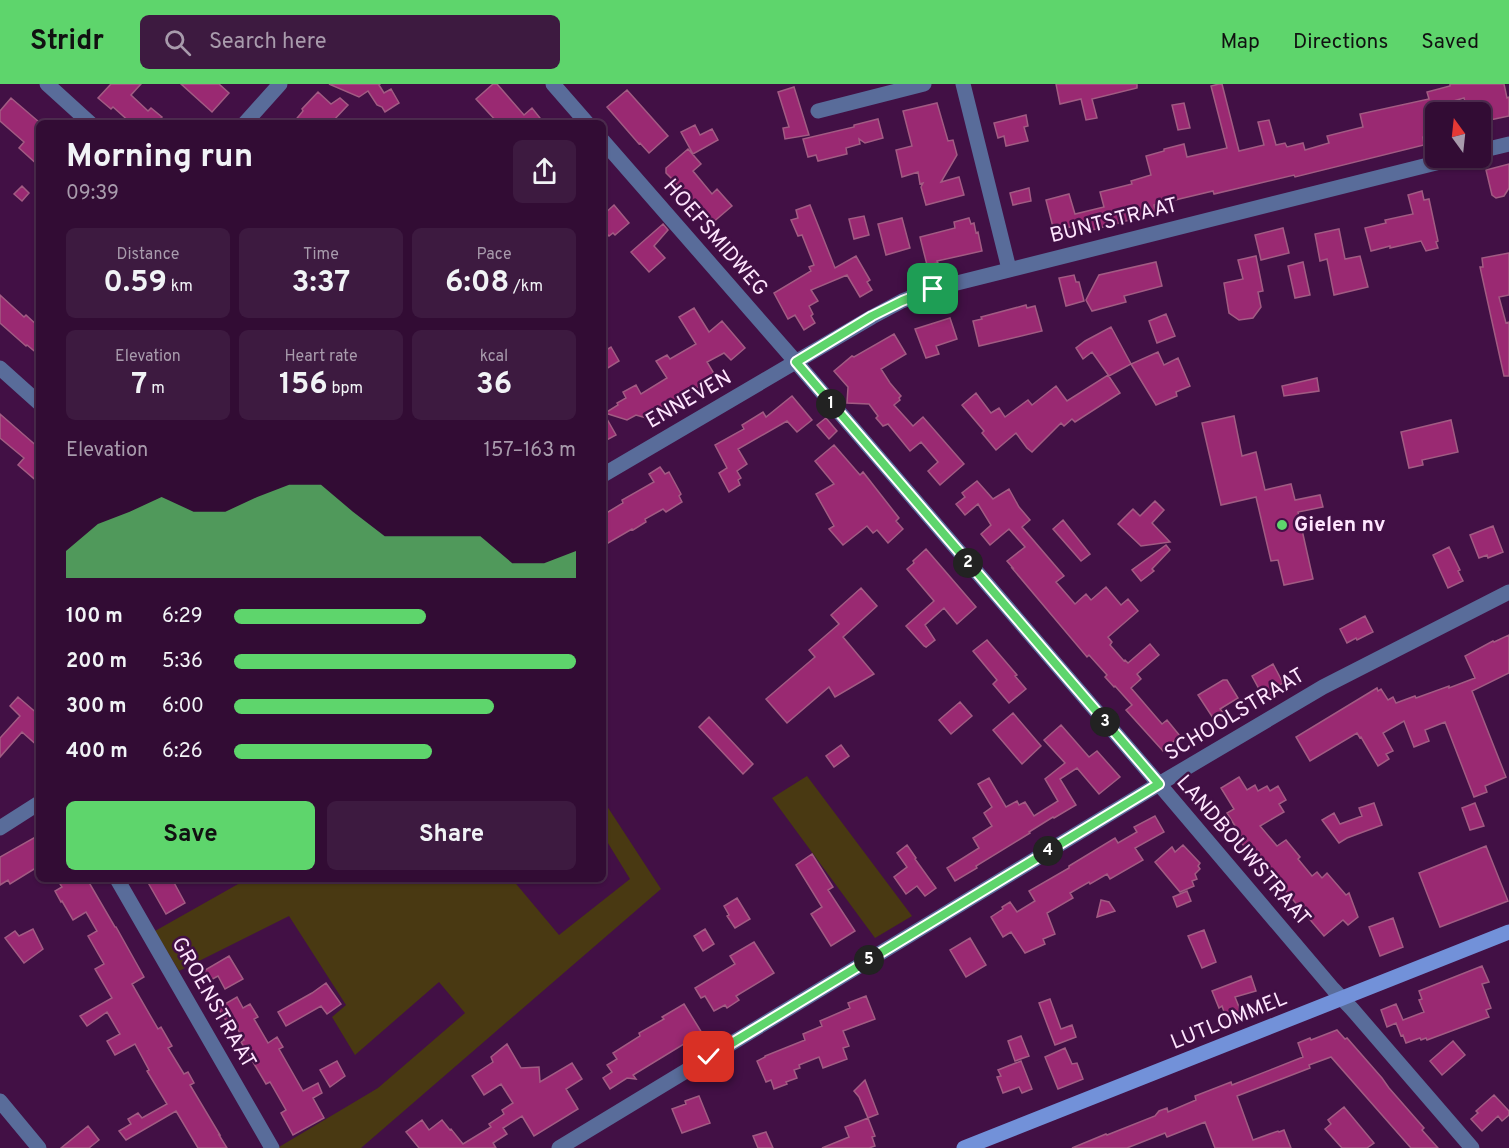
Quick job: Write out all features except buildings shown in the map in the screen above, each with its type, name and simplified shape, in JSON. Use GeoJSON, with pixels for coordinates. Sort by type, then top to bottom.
{"type":"FeatureCollection","features":[{"type":"Feature","properties":{"kind":"main road","name":"LUTLOMMEL"},"geometry":{"type":"LineString","coordinates":[[964,1148],[1509,932]]}},
{"type":"Feature","properties":{"kind":"street"},"geometry":{"type":"LineString","coordinates":[[47,84],[87,120]]}},
{"type":"Feature","properties":{"kind":"street"},"geometry":{"type":"LineString","coordinates":[[247,120],[280,84]]}},
{"type":"Feature","properties":{"kind":"street"},"geometry":{"type":"LineString","coordinates":[[554,84],[584,120]]}},
{"type":"Feature","properties":{"kind":"street"},"geometry":{"type":"LineString","coordinates":[[818,111],[924,84]]}},
{"type":"Feature","properties":{"kind":"street"},"geometry":{"type":"LineString","coordinates":[[963,84],[1009,269]]}},
{"type":"Feature","properties":{"kind":"street","name":"HOEFSMIDWEG"},"geometry":{"type":"LineString","coordinates":[[606,144],[796,362]]}},
{"type":"Feature","properties":{"kind":"street"},"geometry":{"type":"LineString","coordinates":[[1491,149],[1509,144]]}},
{"type":"Feature","properties":{"kind":"street","name":"BUNTSTRAAT"},"geometry":{"type":"LineString","coordinates":[[796,362],[872,316],[933,289],[1425,166]]}},
{"type":"Feature","properties":{"kind":"street","name":"ENNEVEN"},"geometry":{"type":"LineString","coordinates":[[606,473],[796,362]]}},
{"type":"Feature","properties":{"kind":"street","name":"LANDBOUWSTRAAT"},"geometry":{"type":"LineString","coordinates":[[796,362],[1472,1148]]}},
{"type":"Feature","properties":{"kind":"street"},"geometry":{"type":"LineString","coordinates":[[0,368],[36,399]]}},
{"type":"Feature","properties":{"kind":"street","name":"SCHOOLSTRAAT"},"geometry":{"type":"LineString","coordinates":[[559,1148],[1323,687],[1509,592]]}},
{"type":"Feature","properties":{"kind":"street"},"geometry":{"type":"LineString","coordinates":[[0,828],[36,805]]}},
{"type":"Feature","properties":{"kind":"street","name":"GROENSTRAAT"},"geometry":{"type":"LineString","coordinates":[[119,882],[272,1148]]}},
{"type":"Feature","properties":{"kind":"street"},"geometry":{"type":"LineString","coordinates":[[0,1101],[39,1148]]}},
{"type":"Feature","properties":{"kind":"shaded area"},"geometry":{"type":"Polygon","coordinates":[[[807,776],[912,916],[875,938],[772,798],[807,776]]]}},
{"type":"Feature","properties":{"kind":"shaded area"},"geometry":{"type":"Polygon","coordinates":[[[606,805],[661,889],[361,1148],[279,1147],[378,1088],[465,1013],[439,982],[355,1055],[332,1017],[346,1005],[289,916],[179,971],[155,931],[242,882],[515,882],[559,935],[630,879],[606,840],[606,805]]]}},
{"type":"Feature","properties":{"kind":"place","name":"Gielen nv"},"geometry":{"type":"Point","coordinates":[1282,525]}},
{"type":"Feature","properties":{"kind":"route"},"geometry":{"type":"LineString","coordinates":[[709,1057],[1159,784],[796,362],[872,316],[933,289]]}}]}
